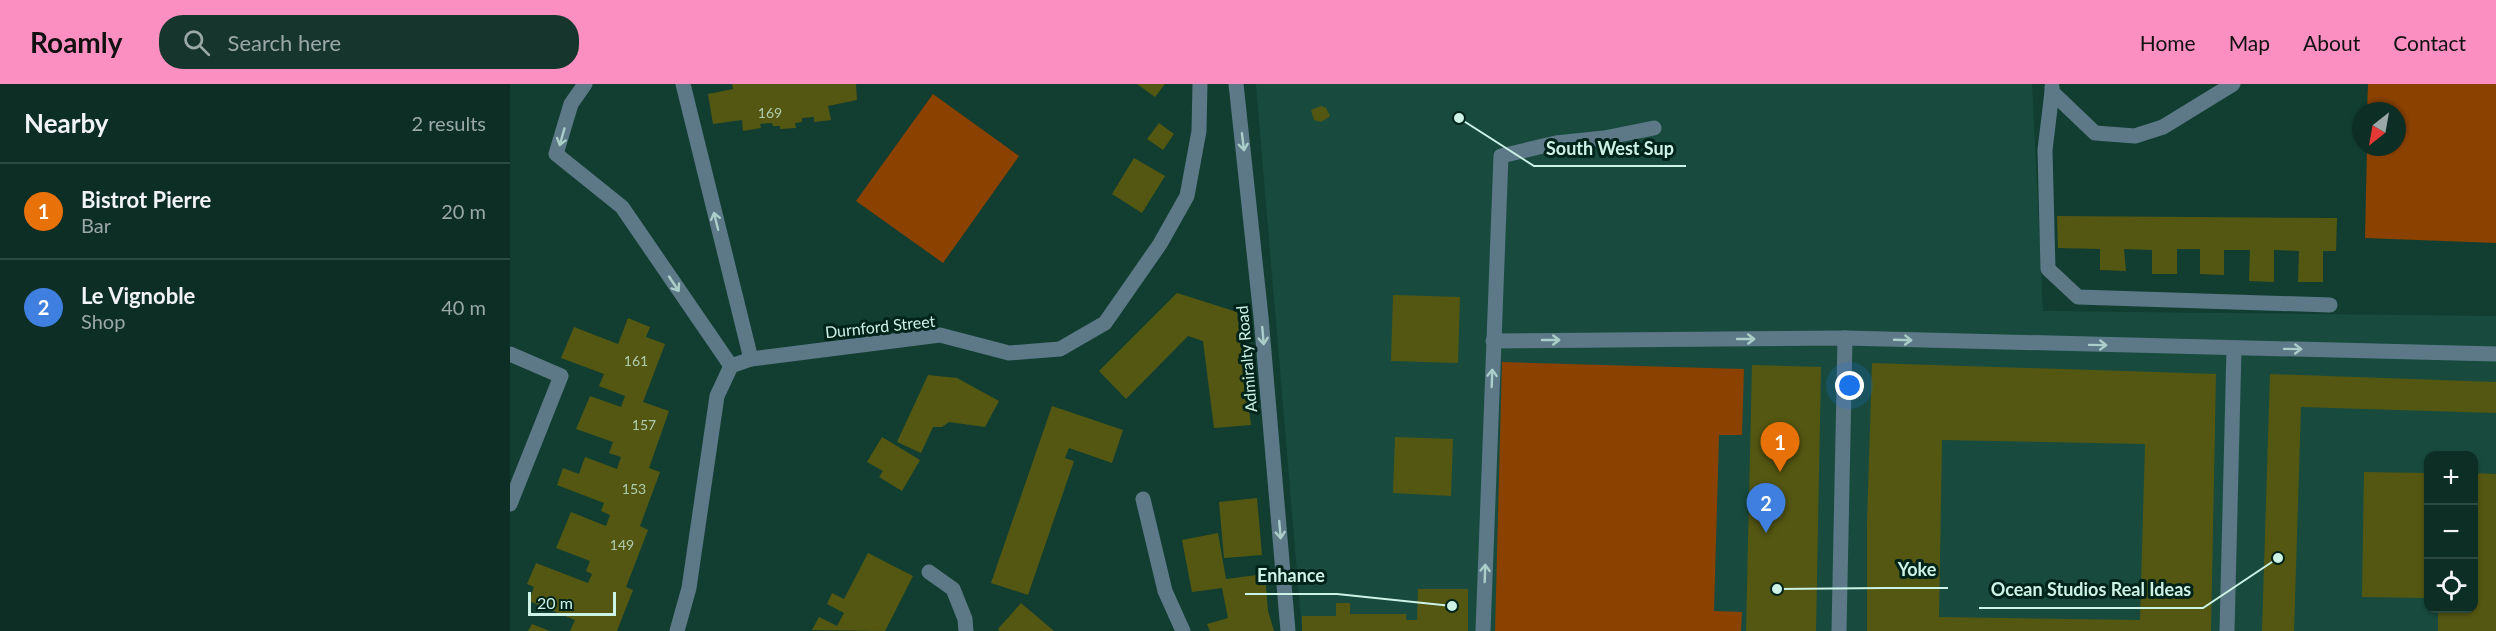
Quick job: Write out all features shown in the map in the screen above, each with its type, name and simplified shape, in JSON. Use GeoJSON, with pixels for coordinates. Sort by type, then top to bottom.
{"type":"FeatureCollection","features":[{"type":"Feature","properties":{"kind":"street"},"geometry":{"type":"LineString","coordinates":[[585,84],[571,104],[556,154],[622,207],[731,366],[717,396],[688,588],[677,631]]}},
{"type":"Feature","properties":{"kind":"street"},"geometry":{"type":"LineString","coordinates":[[683,84],[751,359]]}},
{"type":"Feature","properties":{"kind":"street","name":"Durnford Street"},"geometry":{"type":"LineString","coordinates":[[731,366],[751,359],[940,335],[1009,353],[1060,349],[1105,323],[1160,244],[1187,196],[1199,131],[1200,84]]}},
{"type":"Feature","properties":{"kind":"street","name":"Admiralty Road"},"geometry":{"type":"LineString","coordinates":[[1236,84],[1261,317],[1288,631]]}},
{"type":"Feature","properties":{"kind":"street"},"geometry":{"type":"LineString","coordinates":[[2052,88],[2095,133],[2135,136],[2163,127],[2233,84]]}},
{"type":"Feature","properties":{"kind":"street"},"geometry":{"type":"LineString","coordinates":[[2052,88],[2045,150],[2048,268],[2078,297],[2330,304]]}},
{"type":"Feature","properties":{"kind":"street"},"geometry":{"type":"LineString","coordinates":[[1483,631],[1501,156],[1556,143],[1604,138],[1654,128]]}},
{"type":"Feature","properties":{"kind":"street"},"geometry":{"type":"LineString","coordinates":[[1493,341],[1845,338],[2496,354]]}},
{"type":"Feature","properties":{"kind":"street"},"geometry":{"type":"LineString","coordinates":[[1839,631],[1845,338]]}},
{"type":"Feature","properties":{"kind":"street"},"geometry":{"type":"LineString","coordinates":[[2227,631],[2234,348]]}},
{"type":"Feature","properties":{"kind":"street"},"geometry":{"type":"LineString","coordinates":[[510,354],[561,376],[510,504]]}},
{"type":"Feature","properties":{"kind":"street"},"geometry":{"type":"LineString","coordinates":[[1143,499],[1165,591],[1183,631]]}},
{"type":"Feature","properties":{"kind":"street"},"geometry":{"type":"LineString","coordinates":[[929,572],[952,590],[965,619],[966,631]]}},
{"type":"Feature","properties":{"kind":"shaded area"},"geometry":{"type":"Polygon","coordinates":[[[1256,84],[2032,84],[2043,311],[2496,316],[2496,631],[1302,631],[1256,84]]]}},
{"type":"Feature","properties":{"kind":"shaded area"},"geometry":{"type":"Polygon","coordinates":[[[2368,84],[2496,84],[2496,243],[2365,238],[2367,156],[2406,156],[2406,102],[2367,102],[2368,84]]]}},
{"type":"Feature","properties":{"kind":"shaded area"},"geometry":{"type":"Polygon","coordinates":[[[933,94],[1019,156],[943,263],[856,201],[933,94]]]}},
{"type":"Feature","properties":{"kind":"shaded area"},"geometry":{"type":"Polygon","coordinates":[[[1502,362],[1744,369],[1742,435],[1719,435],[1714,611],[1742,612],[1741,631],[1495,631],[1502,362]]]}},
{"type":"Feature","properties":{"kind":"building"},"geometry":{"type":"Polygon","coordinates":[[[732,84],[856,84],[857,100],[828,106],[831,120],[814,122],[814,117],[802,118],[802,122],[795,123],[796,128],[780,129],[780,126],[773,126],[772,123],[760,124],[761,128],[743,131],[742,120],[713,124],[708,94],[733,89],[732,84]]]}},
{"type":"Feature","properties":{"kind":"building"},"geometry":{"type":"Polygon","coordinates":[[[1137,84],[1165,84],[1155,97],[1137,84]]]}},
{"type":"Feature","properties":{"kind":"building"},"geometry":{"type":"Polygon","coordinates":[[[1321,106],[1326,108],[1330,116],[1321,122],[1314,120],[1311,110],[1321,106]]]}},
{"type":"Feature","properties":{"kind":"building"},"geometry":{"type":"Polygon","coordinates":[[[1159,123],[1174,134],[1163,150],[1147,139],[1159,123]]]}},
{"type":"Feature","properties":{"kind":"building"},"geometry":{"type":"Polygon","coordinates":[[[1134,158],[1165,176],[1142,213],[1112,194],[1134,158]]]}},
{"type":"Feature","properties":{"kind":"building"},"geometry":{"type":"Polygon","coordinates":[[[2057,216],[2337,218],[2336,251],[2323,251],[2323,282],[2298,282],[2299,251],[2274,250],[2274,282],[2249,281],[2250,250],[2224,250],[2224,275],[2200,274],[2200,249],[2177,249],[2177,274],[2152,274],[2152,250],[2124,249],[2126,271],[2100,270],[2100,249],[2058,248],[2057,216]]]}},
{"type":"Feature","properties":{"kind":"building"},"geometry":{"type":"Polygon","coordinates":[[[1177,293],[1237,312],[1251,425],[1214,428],[1203,341],[1188,336],[1126,399],[1099,371],[1177,293]]]}},
{"type":"Feature","properties":{"kind":"building"},"geometry":{"type":"Polygon","coordinates":[[[1393,295],[1460,297],[1458,363],[1391,361],[1393,295]]]}},
{"type":"Feature","properties":{"kind":"building"},"geometry":{"type":"Polygon","coordinates":[[[628,318],[650,327],[646,337],[665,344],[643,402],[669,411],[649,468],[660,472],[640,526],[648,530],[626,587],[633,590],[617,631],[570,631],[575,620],[529,601],[534,587],[527,584],[536,563],[588,583],[592,574],[586,571],[590,561],[556,548],[571,512],[606,526],[610,515],[601,511],[604,503],[557,485],[563,468],[579,474],[585,457],[617,469],[621,457],[609,453],[613,442],[576,429],[590,396],[621,407],[625,396],[599,386],[604,374],[561,358],[574,327],[618,344],[628,318]]]}},
{"type":"Feature","properties":{"kind":"building"},"geometry":{"type":"Polygon","coordinates":[[[1872,363],[2216,374],[2211,631],[1867,631],[1867,523],[1872,363]],[[1942,440],[1939,617],[2140,620],[2145,444],[1942,440]]]}},
{"type":"Feature","properties":{"kind":"building"},"geometry":{"type":"Polygon","coordinates":[[[1752,365],[1821,367],[1816,631],[1746,631],[1752,365]]]}},
{"type":"Feature","properties":{"kind":"building"},"geometry":{"type":"Polygon","coordinates":[[[2270,374],[2496,382],[2496,413],[2301,407],[2294,631],[2262,631],[2270,374]]]}},
{"type":"Feature","properties":{"kind":"building"},"geometry":{"type":"Polygon","coordinates":[[[928,375],[957,378],[999,401],[985,427],[949,422],[942,427],[933,427],[921,453],[897,442],[928,375]]]}},
{"type":"Feature","properties":{"kind":"building"},"geometry":{"type":"Polygon","coordinates":[[[1052,406],[1123,430],[1112,463],[1069,448],[1065,458],[1074,461],[1028,595],[991,583],[1052,406]]]}},
{"type":"Feature","properties":{"kind":"building"},"geometry":{"type":"Polygon","coordinates":[[[882,437],[920,460],[902,491],[879,477],[883,471],[867,462],[882,437]]]}},
{"type":"Feature","properties":{"kind":"building"},"geometry":{"type":"Polygon","coordinates":[[[1395,437],[1453,439],[1451,496],[1393,493],[1395,437]]]}},
{"type":"Feature","properties":{"kind":"building"},"geometry":{"type":"Polygon","coordinates":[[[2364,472],[2424,473],[2424,598],[2362,597],[2364,472]]]}},
{"type":"Feature","properties":{"kind":"building"},"geometry":{"type":"Polygon","coordinates":[[[2478,473],[2496,474],[2496,631],[2438,631],[2438,613],[2478,613],[2478,473]]]}},
{"type":"Feature","properties":{"kind":"building"},"geometry":{"type":"Polygon","coordinates":[[[1257,498],[1262,555],[1224,558],[1219,502],[1257,498]]]}},
{"type":"Feature","properties":{"kind":"building"},"geometry":{"type":"Polygon","coordinates":[[[1218,533],[1226,579],[1265,574],[1268,611],[1274,631],[1210,631],[1207,624],[1228,618],[1222,588],[1192,592],[1182,540],[1218,533]]]}},
{"type":"Feature","properties":{"kind":"building"},"geometry":{"type":"Polygon","coordinates":[[[868,553],[913,576],[885,631],[812,630],[819,617],[837,626],[844,613],[827,604],[832,593],[844,599],[868,553]]]}},
{"type":"Feature","properties":{"kind":"building"},"geometry":{"type":"Polygon","coordinates":[[[1418,589],[1468,589],[1468,631],[1302,631],[1302,616],[1336,616],[1336,603],[1350,603],[1350,614],[1406,614],[1406,620],[1417,620],[1418,589]]]}},
{"type":"Feature","properties":{"kind":"building"},"geometry":{"type":"Polygon","coordinates":[[[1021,603],[1054,631],[1000,631],[998,629],[1021,603]]]}},
{"type":"Feature","properties":{"kind":"building"},"geometry":{"type":"Polygon","coordinates":[[[532,624],[550,631],[528,631],[532,624]]]}},
{"type":"Feature","properties":{"kind":"place","name":"South West Sup"},"geometry":{"type":"Point","coordinates":[1459,118]}},
{"type":"Feature","properties":{"kind":"place","name":"Bistrot Pierre"},"geometry":{"type":"Point","coordinates":[1780,472]}},
{"type":"Feature","properties":{"kind":"place","name":"Le Vignoble"},"geometry":{"type":"Point","coordinates":[1766,533]}},
{"type":"Feature","properties":{"kind":"place","name":"Ocean Studios Real Ideas"},"geometry":{"type":"Point","coordinates":[2278,558]}},
{"type":"Feature","properties":{"kind":"place","name":"Yoke"},"geometry":{"type":"Point","coordinates":[1777,589]}},
{"type":"Feature","properties":{"kind":"place","name":"Enhance"},"geometry":{"type":"Point","coordinates":[1452,606]}}]}
